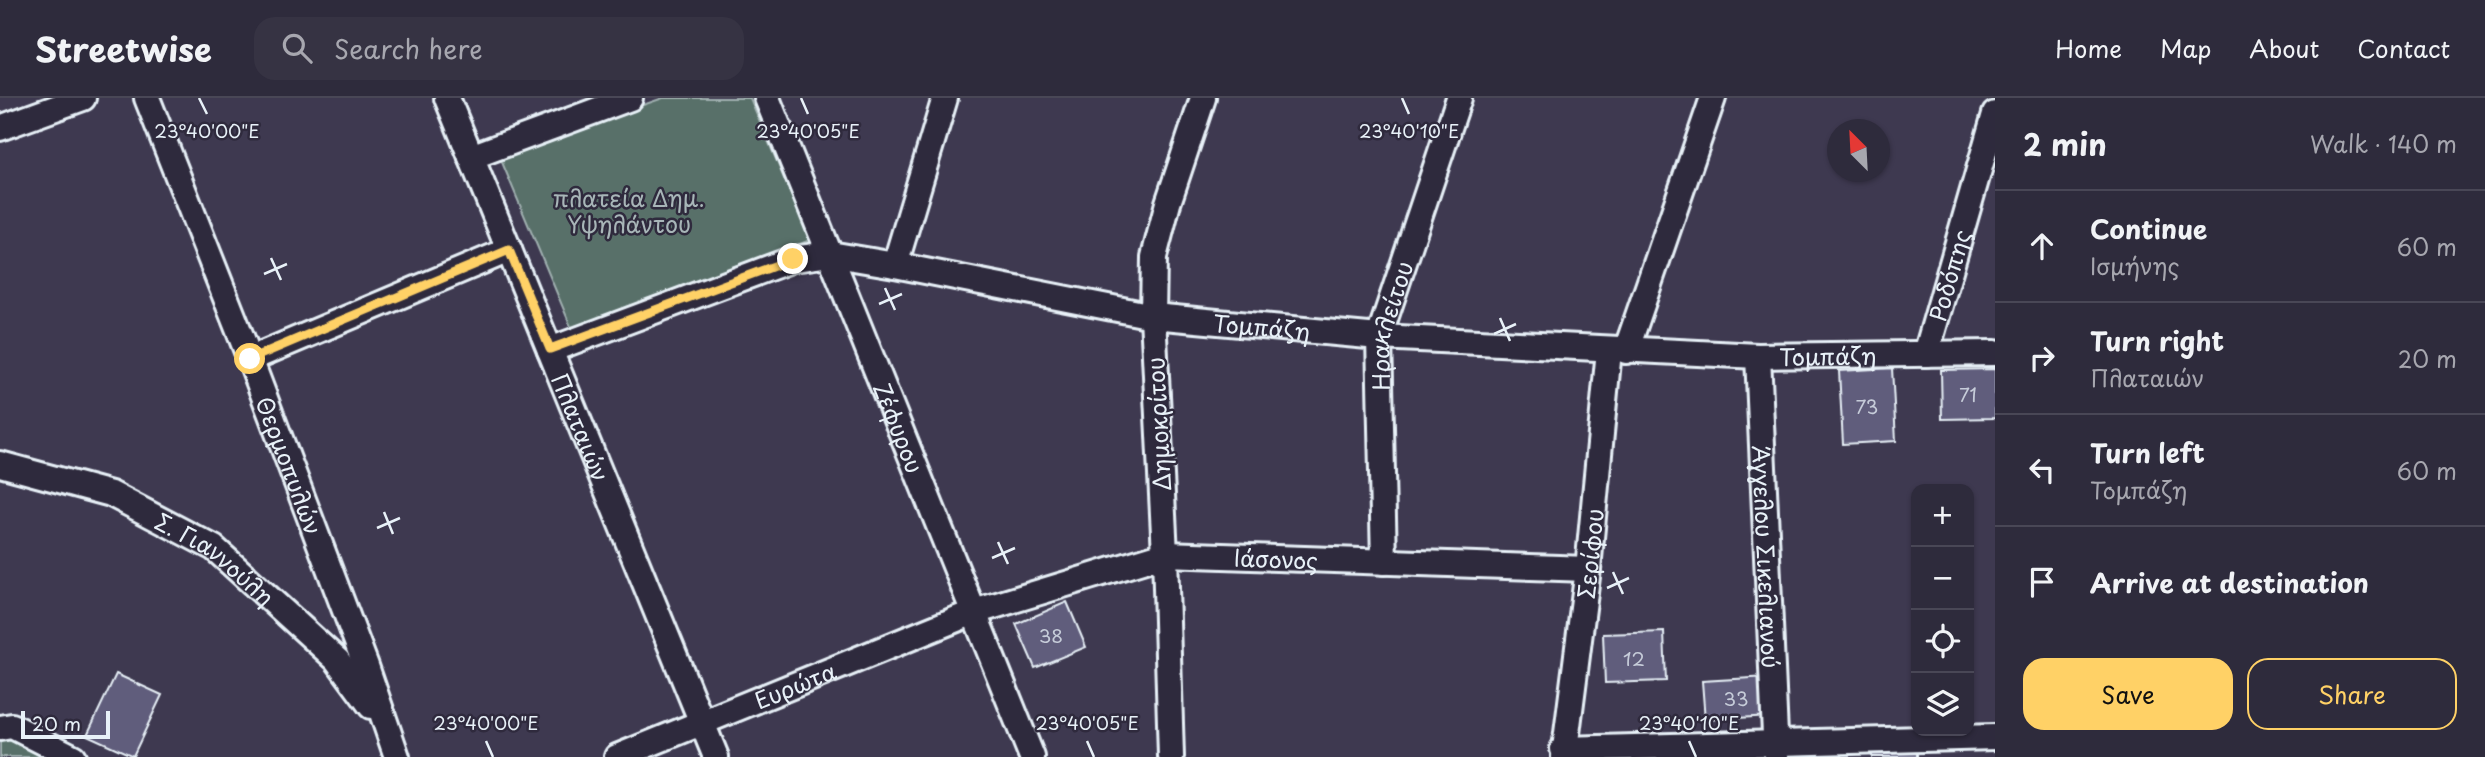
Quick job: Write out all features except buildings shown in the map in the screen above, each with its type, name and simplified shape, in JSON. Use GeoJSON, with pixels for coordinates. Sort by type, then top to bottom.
{"type":"FeatureCollection","features":[{"type":"Feature","properties":{"kind":"street"},"geometry":{"type":"LineString","coordinates":[[0,128],[83,98]]}},
{"type":"Feature","properties":{"kind":"street","name":"Θερμοπυλών"},"geometry":{"type":"LineString","coordinates":[[147,98],[250,359],[366,666],[397,757]]}},
{"type":"Feature","properties":{"kind":"street","name":"Πλαταιών"},"geometry":{"type":"LineString","coordinates":[[447,98],[716,757]]}},
{"type":"Feature","properties":{"kind":"street"},"geometry":{"type":"LineString","coordinates":[[471,157],[630,98]]}},
{"type":"Feature","properties":{"kind":"street","name":"Ζέφυρου"},"geometry":{"type":"LineString","coordinates":[[767,98],[1032,757]]}},
{"type":"Feature","properties":{"kind":"street"},"geometry":{"type":"LineString","coordinates":[[895,265],[946,98]]}},
{"type":"Feature","properties":{"kind":"street","name":"Δημοκρίτου"},"geometry":{"type":"LineString","coordinates":[[1171,757],[1165,554],[1153,316],[1154,257],[1168,203],[1203,98]]}},
{"type":"Feature","properties":{"kind":"street","name":"Ηρακλείτου"},"geometry":{"type":"LineString","coordinates":[[1384,562],[1379,337],[1459,98]]}},
{"type":"Feature","properties":{"kind":"street","name":"Σερίφου"},"geometry":{"type":"LineString","coordinates":[[1564,753],[1617,350],[1713,98]]}},
{"type":"Feature","properties":{"kind":"street","name":"Ροδόπης"},"geometry":{"type":"LineString","coordinates":[[1926,354],[1995,114]]}},
{"type":"Feature","properties":{"kind":"street"},"geometry":{"type":"LineString","coordinates":[[250,359],[509,250]]}},
{"type":"Feature","properties":{"kind":"street","name":"Τομπάζη"},"geometry":{"type":"LineString","coordinates":[[550,349],[793,259],[830,254],[1153,316],[1379,337],[1758,356],[1995,354]]}},
{"type":"Feature","properties":{"kind":"street","name":"Άγγελου Σικελιανού"},"geometry":{"type":"LineString","coordinates":[[1758,356],[1775,751]]}},
{"type":"Feature","properties":{"kind":"street","name":"Σ. Γιαννούλη"},"geometry":{"type":"LineString","coordinates":[[0,464],[111,494],[214,548],[337,660],[384,724]]}},
{"type":"Feature","properties":{"kind":"street","name":"Ιάσονος"},"geometry":{"type":"LineString","coordinates":[[974,612],[1165,554],[1588,569]]}},
{"type":"Feature","properties":{"kind":"street","name":"Ευρώτα"},"geometry":{"type":"LineString","coordinates":[[617,757],[974,612]]}},
{"type":"Feature","properties":{"kind":"street"},"geometry":{"type":"LineString","coordinates":[[0,728],[12,726],[73,757]]}},
{"type":"Feature","properties":{"kind":"street"},"geometry":{"type":"LineString","coordinates":[[1564,753],[1775,751],[1995,737]]}},
{"type":"Feature","properties":{"kind":"green space","name":"πλατεία Δημ. Υψηλάντου"},"geometry":{"type":"Polygon","coordinates":[[[663,98],[750,98],[810,240],[574,334],[499,155],[663,98]]]}},
{"type":"Feature","properties":{"kind":"green space"},"geometry":{"type":"Polygon","coordinates":[[[8,738],[45,757],[0,757],[0,740],[8,738]]]}},
{"type":"Feature","properties":{"kind":"route"},"geometry":{"type":"LineString","coordinates":[[250,359],[509,250],[550,349],[793,259]]}}]}
